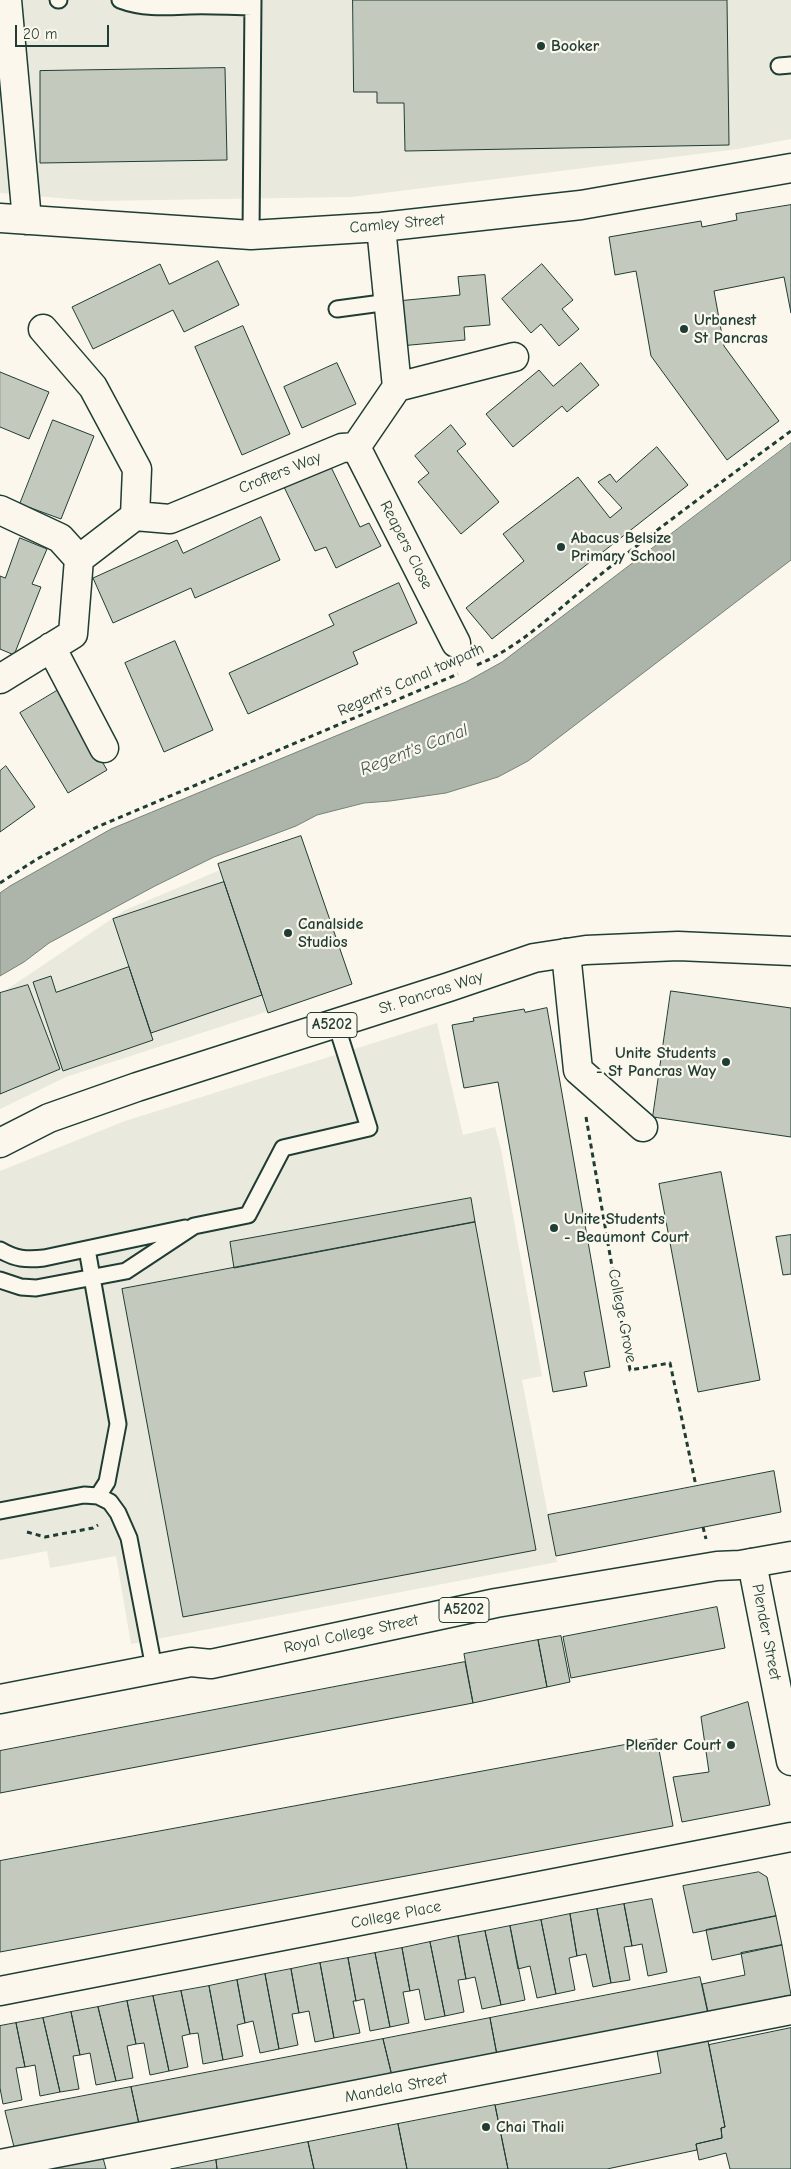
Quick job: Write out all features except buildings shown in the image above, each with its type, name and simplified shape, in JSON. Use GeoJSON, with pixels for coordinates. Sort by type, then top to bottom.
{"type":"FeatureCollection","features":[{"type":"Feature","properties":{"kind":"street"},"geometry":{"type":"LineString","coordinates":[[7,0],[27,220]]}},
{"type":"Feature","properties":{"kind":"street","name":"Camley Street"},"geometry":{"type":"LineString","coordinates":[[0,218],[251,235],[381,227],[581,205],[791,168]]}},
{"type":"Feature","properties":{"kind":"street"},"geometry":{"type":"LineString","coordinates":[[356,447],[397,387],[381,227]]}},
{"type":"Feature","properties":{"kind":"street"},"geometry":{"type":"LineString","coordinates":[[43,329],[93,387],[137,469],[135,516],[79,559]]}},
{"type":"Feature","properties":{"kind":"street"},"geometry":{"type":"LineString","coordinates":[[397,387],[514,357]]}},
{"type":"Feature","properties":{"kind":"street","name":"Crofters Way"},"geometry":{"type":"LineString","coordinates":[[135,516],[170,519],[342,448],[356,447]]}},
{"type":"Feature","properties":{"kind":"street","name":"Reapers Close"},"geometry":{"type":"LineString","coordinates":[[356,447],[456,643]]}},
{"type":"Feature","properties":{"kind":"street"},"geometry":{"type":"LineString","coordinates":[[0,510],[60,538],[79,559],[73,634],[0,679]]}},
{"type":"Feature","properties":{"kind":"street"},"geometry":{"type":"LineString","coordinates":[[51,647],[104,748]]}},
{"type":"Feature","properties":{"kind":"street","name":"St. Pancras Way"},"geometry":{"type":"LineString","coordinates":[[0,1143],[50,1118],[534,958],[586,950],[678,946],[791,951]]}},
{"type":"Feature","properties":{"kind":"street"},"geometry":{"type":"LineString","coordinates":[[566,953],[578,1070],[643,1127]]}},
{"type":"Feature","properties":{"kind":"street","name":"Royal College Street"},"geometry":{"type":"LineString","coordinates":[[0,1699],[154,1668],[191,1662],[211,1664],[496,1603],[717,1566],[752,1563],[791,1556]]}},
{"type":"Feature","properties":{"kind":"street","name":"Plender Street"},"geometry":{"type":"LineString","coordinates":[[752,1563],[791,1761]]}},
{"type":"Feature","properties":{"kind":"street","name":"College Place"},"geometry":{"type":"LineString","coordinates":[[0,1991],[791,1837]]}},
{"type":"Feature","properties":{"kind":"street","name":"Mandela Street"},"geometry":{"type":"LineString","coordinates":[[0,2164],[791,2010]]}},
{"type":"Feature","properties":{"kind":"lane"},"geometry":{"type":"LineString","coordinates":[[120,0],[143,6],[166,8],[253,4],[251,235]]}},
{"type":"Feature","properties":{"kind":"lane"},"geometry":{"type":"LineString","coordinates":[[338,309],[389,302]]}},
{"type":"Feature","properties":{"kind":"lane"},"geometry":{"type":"LineString","coordinates":[[0,1250],[12,1257],[25,1260],[248,1215],[283,1148],[369,1128],[336,1024]]}},
{"type":"Feature","properties":{"kind":"lane"},"geometry":{"type":"LineString","coordinates":[[0,1280],[21,1287],[36,1288],[126,1271],[194,1226]]}},
{"type":"Feature","properties":{"kind":"lane"},"geometry":{"type":"LineString","coordinates":[[87,1249],[118,1424],[106,1482],[98,1496]]}},
{"type":"Feature","properties":{"kind":"lane"},"geometry":{"type":"LineString","coordinates":[[4,1510],[84,1495],[98,1496],[110,1502],[118,1513],[129,1538],[154,1668]]}},
{"type":"Feature","properties":{"kind":"path","name":"Regent's Canal towpath"},"geometry":{"type":"LineString","coordinates":[[469,669],[496,657],[525,637],[608,569],[791,431]]}},
{"type":"Feature","properties":{"kind":"path","name":"Regent's Canal towpath"},"geometry":{"type":"LineString","coordinates":[[0,883],[37,859],[98,827],[460,673]]}},
{"type":"Feature","properties":{"kind":"path","name":"College Grove"},"geometry":{"type":"LineString","coordinates":[[578,1070],[630,1370],[670,1363],[696,1486]]}},
{"type":"Feature","properties":{"kind":"path"},"geometry":{"type":"LineString","coordinates":[[4,1510],[12,1530],[18,1529],[45,1537],[93,1528],[118,1513]]}},
{"type":"Feature","properties":{"kind":"path"},"geometry":{"type":"LineString","coordinates":[[703,1527],[706,1540]]}},
{"type":"Feature","properties":{"kind":"shaded area"},"geometry":{"type":"Polygon","coordinates":[[[0,0],[791,0],[791,139],[738,149],[351,197],[95,201],[0,193],[0,0]]]}},
{"type":"Feature","properties":{"kind":"shaded area"},"geometry":{"type":"Polygon","coordinates":[[[301,836],[352,984],[66,1077],[0,1109],[0,994],[125,910],[301,836]]]}},
{"type":"Feature","properties":{"kind":"shaded area"},"geometry":{"type":"Polygon","coordinates":[[[437,1023],[463,1135],[495,1127],[501,1149],[542,1376],[522,1380],[557,1562],[131,1644],[116,1556],[50,1568],[47,1551],[0,1560],[0,1171],[125,1121],[437,1023]]]}},
{"type":"Feature","properties":{"kind":"water","name":"Regent's Canal"},"geometry":{"type":"Polygon","coordinates":[[[791,443],[791,560],[528,761],[498,777],[446,793],[364,803],[317,815],[296,826],[214,857],[155,886],[49,943],[24,962],[0,976],[0,893],[10,886],[111,829],[466,682],[502,662],[791,443]]]}},
{"type":"Feature","properties":{"kind":"place","name":"Booker"},"geometry":{"type":"Point","coordinates":[541,46]}},
{"type":"Feature","properties":{"kind":"place","name":"Urbanest St Pancras"},"geometry":{"type":"Point","coordinates":[684,329]}},
{"type":"Feature","properties":{"kind":"place","name":"Abacus Belsize Primary School"},"geometry":{"type":"Point","coordinates":[561,547]}},
{"type":"Feature","properties":{"kind":"place","name":"Canalside Studios"},"geometry":{"type":"Point","coordinates":[288,933]}},
{"type":"Feature","properties":{"kind":"place","name":"Unite Students - St Pancras Way"},"geometry":{"type":"Point","coordinates":[726,1062]}},
{"type":"Feature","properties":{"kind":"place","name":"Unite Students - Beaumont Court"},"geometry":{"type":"Point","coordinates":[554,1228]}},
{"type":"Feature","properties":{"kind":"place","name":"Plender Court"},"geometry":{"type":"Point","coordinates":[731,1745]}},
{"type":"Feature","properties":{"kind":"place","name":"Chai Thali"},"geometry":{"type":"Point","coordinates":[486,2127]}}]}
